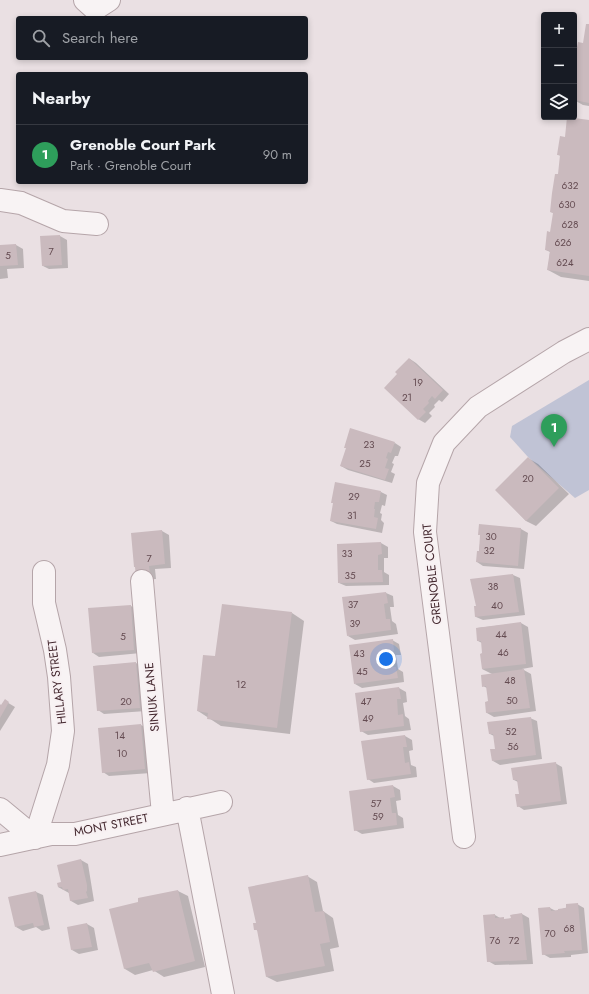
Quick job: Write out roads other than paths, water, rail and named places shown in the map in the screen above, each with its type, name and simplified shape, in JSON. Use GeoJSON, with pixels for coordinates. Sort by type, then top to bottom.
{"type":"FeatureCollection","features":[{"type":"Feature","properties":{"kind":"street"},"geometry":{"type":"LineString","coordinates":[[0,200],[21,203],[63,221],[97,224]]}},
{"type":"Feature","properties":{"kind":"street","name":"GRENOBLE COURT"},"geometry":{"type":"LineString","coordinates":[[464,837],[425,532],[428,483],[444,443],[478,407],[564,352],[589,339]]}},
{"type":"Feature","properties":{"kind":"street","name":"HILLARY STREET"},"geometry":{"type":"LineString","coordinates":[[35,838],[58,765],[63,731],[59,677],[55,650],[44,603],[44,572]]}},
{"type":"Feature","properties":{"kind":"street","name":"SINIUK LANE"},"geometry":{"type":"LineString","coordinates":[[142,581],[163,814]]}},
{"type":"Feature","properties":{"kind":"street","name":"MONT STREET"},"geometry":{"type":"LineString","coordinates":[[0,845],[51,834],[75,834],[187,808],[221,802]]}},
{"type":"Feature","properties":{"kind":"street"},"geometry":{"type":"LineString","coordinates":[[187,808],[223,994]]}},
{"type":"Feature","properties":{"kind":"street"},"geometry":{"type":"LineString","coordinates":[[0,809],[35,838]]}},
{"type":"Feature","properties":{"kind":"place","name":"Grenoble Court Park"},"geometry":{"type":"Point","coordinates":[554,447]}}]}
